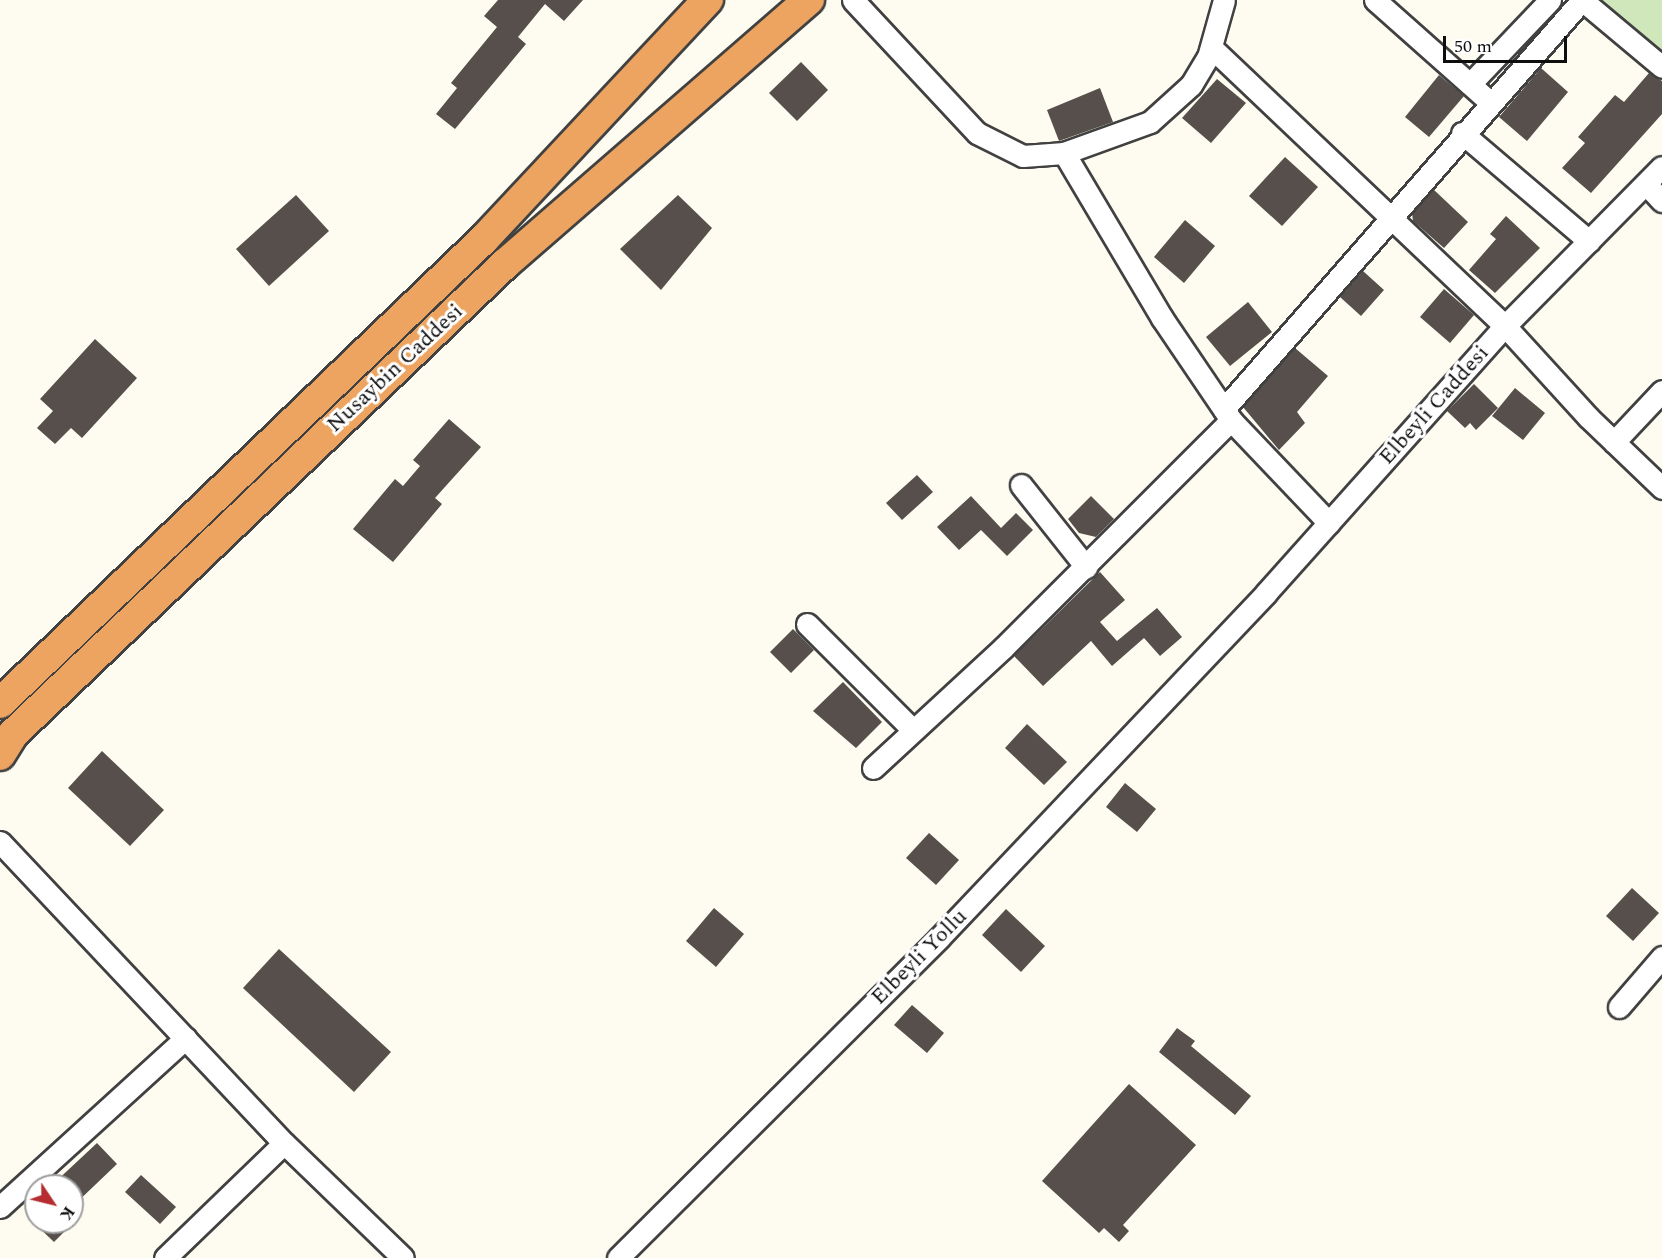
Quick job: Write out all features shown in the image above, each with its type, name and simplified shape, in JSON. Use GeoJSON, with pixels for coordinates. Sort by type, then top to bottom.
{"type":"FeatureCollection","features":[{"type":"Feature","properties":{"kind":"highway","name":"Nusaybin Caddesi"},"geometry":{"type":"LineString","coordinates":[[0,703],[484,239],[708,0]]}},
{"type":"Feature","properties":{"kind":"highway","name":"Nusaybin Caddesi"},"geometry":{"type":"LineString","coordinates":[[0,755],[13,734],[505,264],[809,0]]}},
{"type":"Feature","properties":{"kind":"street"},"geometry":{"type":"LineString","coordinates":[[853,0],[977,133],[1023,156],[1064,153],[1150,123],[1191,85],[1212,48],[1224,0]]}},
{"type":"Feature","properties":{"kind":"street"},"geometry":{"type":"LineString","coordinates":[[1376,0],[1490,102]]}},
{"type":"Feature","properties":{"kind":"street"},"geometry":{"type":"LineString","coordinates":[[1470,84],[1550,0]]}},
{"type":"Feature","properties":{"kind":"street"},"geometry":{"type":"LineString","coordinates":[[873,768],[1086,567],[1227,414],[1389,215],[1582,0],[1662,67]]}},
{"type":"Feature","properties":{"kind":"street"},"geometry":{"type":"LineString","coordinates":[[1212,48],[1505,326],[1614,442],[1662,488]]}},
{"type":"Feature","properties":{"kind":"street"},"geometry":{"type":"LineString","coordinates":[[1462,133],[1589,241]]}},
{"type":"Feature","properties":{"kind":"street"},"geometry":{"type":"LineString","coordinates":[[1064,153],[1108,231],[1227,414],[1329,523]]}},
{"type":"Feature","properties":{"kind":"street","name":"Elbeyli Caddesi"},"geometry":{"type":"LineString","coordinates":[[1212,648],[1329,523],[1505,326],[1647,185],[1662,167]]}},
{"type":"Feature","properties":{"kind":"street"},"geometry":{"type":"LineString","coordinates":[[1647,185],[1662,201]]}},
{"type":"Feature","properties":{"kind":"street"},"geometry":{"type":"LineString","coordinates":[[1614,442],[1662,391]]}},
{"type":"Feature","properties":{"kind":"street"},"geometry":{"type":"LineString","coordinates":[[1021,485],[1086,567]]}},
{"type":"Feature","properties":{"kind":"street"},"geometry":{"type":"LineString","coordinates":[[807,624],[914,730]]}},
{"type":"Feature","properties":{"kind":"street","name":"Elbeyli Yollu"},"geometry":{"type":"LineString","coordinates":[[618,1258],[939,938],[1212,648]]}},
{"type":"Feature","properties":{"kind":"street"},"geometry":{"type":"LineString","coordinates":[[0,842],[284,1143],[403,1258]]}},
{"type":"Feature","properties":{"kind":"street"},"geometry":{"type":"LineString","coordinates":[[1619,1007],[1662,957]]}},
{"type":"Feature","properties":{"kind":"street"},"geometry":{"type":"LineString","coordinates":[[0,1207],[186,1038]]}},
{"type":"Feature","properties":{"kind":"street"},"geometry":{"type":"LineString","coordinates":[[165,1258],[284,1143]]}},
{"type":"Feature","properties":{"kind":"green space"},"geometry":{"type":"Polygon","coordinates":[[[1603,0],[1662,0],[1662,59],[1600,3],[1603,0]]]}},
{"type":"Feature","properties":{"kind":"building"},"geometry":{"type":"Polygon","coordinates":[[[498,0],[583,0],[564,21],[545,4],[518,37],[526,44],[455,129],[436,114],[457,88],[451,83],[497,27],[484,16],[498,0]]]}},
{"type":"Feature","properties":{"kind":"building"},"geometry":{"type":"Polygon","coordinates":[[[801,62],[828,90],[797,121],[769,93],[801,62]]]}},
{"type":"Feature","properties":{"kind":"building"},"geometry":{"type":"Polygon","coordinates":[[[1541,68],[1568,92],[1527,141],[1499,117],[1541,68]]]}},
{"type":"Feature","properties":{"kind":"building"},"geometry":{"type":"Polygon","coordinates":[[[1649,73],[1662,81],[1662,114],[1591,193],[1562,168],[1585,143],[1578,137],[1615,95],[1624,102],[1649,73]]]}},
{"type":"Feature","properties":{"kind":"building"},"geometry":{"type":"Polygon","coordinates":[[[1439,75],[1464,96],[1429,137],[1405,117],[1439,75]]]}},
{"type":"Feature","properties":{"kind":"building"},"geometry":{"type":"Polygon","coordinates":[[[1217,79],[1246,103],[1211,143],[1182,118],[1217,79]]]}},
{"type":"Feature","properties":{"kind":"building"},"geometry":{"type":"Polygon","coordinates":[[[1100,88],[1113,122],[1059,141],[1047,110],[1100,88]]]}},
{"type":"Feature","properties":{"kind":"building"},"geometry":{"type":"Polygon","coordinates":[[[1285,157],[1318,187],[1282,226],[1249,196],[1285,157]]]}},
{"type":"Feature","properties":{"kind":"building"},"geometry":{"type":"Polygon","coordinates":[[[1433,189],[1468,222],[1444,248],[1413,221],[1412,213],[1433,189]]]}},
{"type":"Feature","properties":{"kind":"building"},"geometry":{"type":"Polygon","coordinates":[[[296,195],[329,231],[269,286],[236,249],[296,195]]]}},
{"type":"Feature","properties":{"kind":"building"},"geometry":{"type":"Polygon","coordinates":[[[678,195],[712,228],[661,290],[620,249],[678,195]]]}},
{"type":"Feature","properties":{"kind":"building"},"geometry":{"type":"Polygon","coordinates":[[[1506,216],[1540,248],[1495,293],[1469,270],[1496,239],[1490,234],[1506,216]]]}},
{"type":"Feature","properties":{"kind":"building"},"geometry":{"type":"Polygon","coordinates":[[[1185,220],[1215,246],[1184,283],[1154,257],[1185,220]]]}},
{"type":"Feature","properties":{"kind":"building"},"geometry":{"type":"Polygon","coordinates":[[[1363,271],[1384,290],[1361,316],[1340,297],[1363,271]]]}},
{"type":"Feature","properties":{"kind":"building"},"geometry":{"type":"Polygon","coordinates":[[[1444,289],[1474,315],[1450,343],[1420,317],[1444,289]]]}},
{"type":"Feature","properties":{"kind":"building"},"geometry":{"type":"Polygon","coordinates":[[[1248,302],[1272,332],[1230,366],[1206,337],[1248,302]]]}},
{"type":"Feature","properties":{"kind":"building"},"geometry":{"type":"Polygon","coordinates":[[[95,339],[137,378],[82,438],[71,428],[55,444],[37,428],[53,411],[40,399],[95,339]]]}},
{"type":"Feature","properties":{"kind":"building"},"geometry":{"type":"Polygon","coordinates":[[[1295,348],[1328,376],[1297,412],[1305,423],[1279,450],[1243,407],[1295,348]]]}},
{"type":"Feature","properties":{"kind":"building"},"geometry":{"type":"Polygon","coordinates":[[[1474,384],[1498,408],[1476,430],[1470,423],[1465,428],[1447,411],[1474,384]]]}},
{"type":"Feature","properties":{"kind":"building"},"geometry":{"type":"Polygon","coordinates":[[[1515,388],[1545,413],[1523,440],[1492,416],[1515,388]]]}},
{"type":"Feature","properties":{"kind":"building"},"geometry":{"type":"Polygon","coordinates":[[[449,419],[481,447],[435,498],[442,504],[393,562],[353,529],[395,479],[403,486],[420,466],[413,460],[449,419]]]}},
{"type":"Feature","properties":{"kind":"building"},"geometry":{"type":"Polygon","coordinates":[[[917,475],[933,492],[902,520],[886,503],[917,475]]]}},
{"type":"Feature","properties":{"kind":"building"},"geometry":{"type":"Polygon","coordinates":[[[971,496],[1001,528],[1016,513],[1033,530],[1007,556],[981,530],[959,550],[937,527],[971,496]]]}},
{"type":"Feature","properties":{"kind":"building"},"geometry":{"type":"Polygon","coordinates":[[[1091,496],[1114,519],[1096,537],[1079,533],[1068,519],[1091,496]]]}},
{"type":"Feature","properties":{"kind":"building"},"geometry":{"type":"Polygon","coordinates":[[[1100,572],[1125,600],[1100,622],[1117,641],[1157,608],[1182,637],[1160,656],[1144,638],[1112,666],[1091,641],[1043,686],[1014,656],[1100,572]]]}},
{"type":"Feature","properties":{"kind":"building"},"geometry":{"type":"Polygon","coordinates":[[[793,629],[814,650],[791,673],[770,652],[793,629]]]}},
{"type":"Feature","properties":{"kind":"building"},"geometry":{"type":"Polygon","coordinates":[[[843,682],[882,722],[856,748],[813,711],[843,682]]]}},
{"type":"Feature","properties":{"kind":"building"},"geometry":{"type":"Polygon","coordinates":[[[1027,724],[1067,762],[1044,785],[1005,748],[1027,724]]]}},
{"type":"Feature","properties":{"kind":"building"},"geometry":{"type":"Polygon","coordinates":[[[102,751],[164,810],[130,846],[68,788],[102,751]]]}},
{"type":"Feature","properties":{"kind":"building"},"geometry":{"type":"Polygon","coordinates":[[[1125,783],[1156,809],[1137,832],[1106,807],[1125,783]]]}},
{"type":"Feature","properties":{"kind":"building"},"geometry":{"type":"Polygon","coordinates":[[[929,833],[959,860],[936,885],[906,858],[929,833]]]}},
{"type":"Feature","properties":{"kind":"building"},"geometry":{"type":"Polygon","coordinates":[[[1632,888],[1659,913],[1633,941],[1606,916],[1632,888]]]}},
{"type":"Feature","properties":{"kind":"building"},"geometry":{"type":"Polygon","coordinates":[[[714,908],[744,934],[716,967],[686,941],[714,908]]]}},
{"type":"Feature","properties":{"kind":"building"},"geometry":{"type":"Polygon","coordinates":[[[1006,909],[1045,946],[1021,972],[982,935],[1006,909]]]}},
{"type":"Feature","properties":{"kind":"building"},"geometry":{"type":"Polygon","coordinates":[[[279,949],[391,1052],[354,1092],[243,988],[279,949]]]}},
{"type":"Feature","properties":{"kind":"building"},"geometry":{"type":"Polygon","coordinates":[[[912,1005],[944,1033],[927,1053],[894,1025],[912,1005]]]}},
{"type":"Feature","properties":{"kind":"building"},"geometry":{"type":"Polygon","coordinates":[[[1177,1028],[1195,1041],[1191,1046],[1251,1096],[1235,1115],[1159,1052],[1177,1028]]]}},
{"type":"Feature","properties":{"kind":"building"},"geometry":{"type":"Polygon","coordinates":[[[1129,1084],[1196,1145],[1123,1225],[1129,1231],[1119,1242],[1104,1228],[1099,1233],[1042,1181],[1129,1084]]]}},
{"type":"Feature","properties":{"kind":"building"},"geometry":{"type":"Polygon","coordinates":[[[97,1143],[117,1164],[84,1196],[84,1174],[64,1174],[97,1143]]]}},
{"type":"Feature","properties":{"kind":"building"},"geometry":{"type":"Polygon","coordinates":[[[141,1175],[176,1207],[160,1224],[125,1192],[141,1175]]]}},
{"type":"Feature","properties":{"kind":"building"},"geometry":{"type":"Polygon","coordinates":[[[46,1234],[62,1234],[54,1242],[46,1234]]]}}]}
